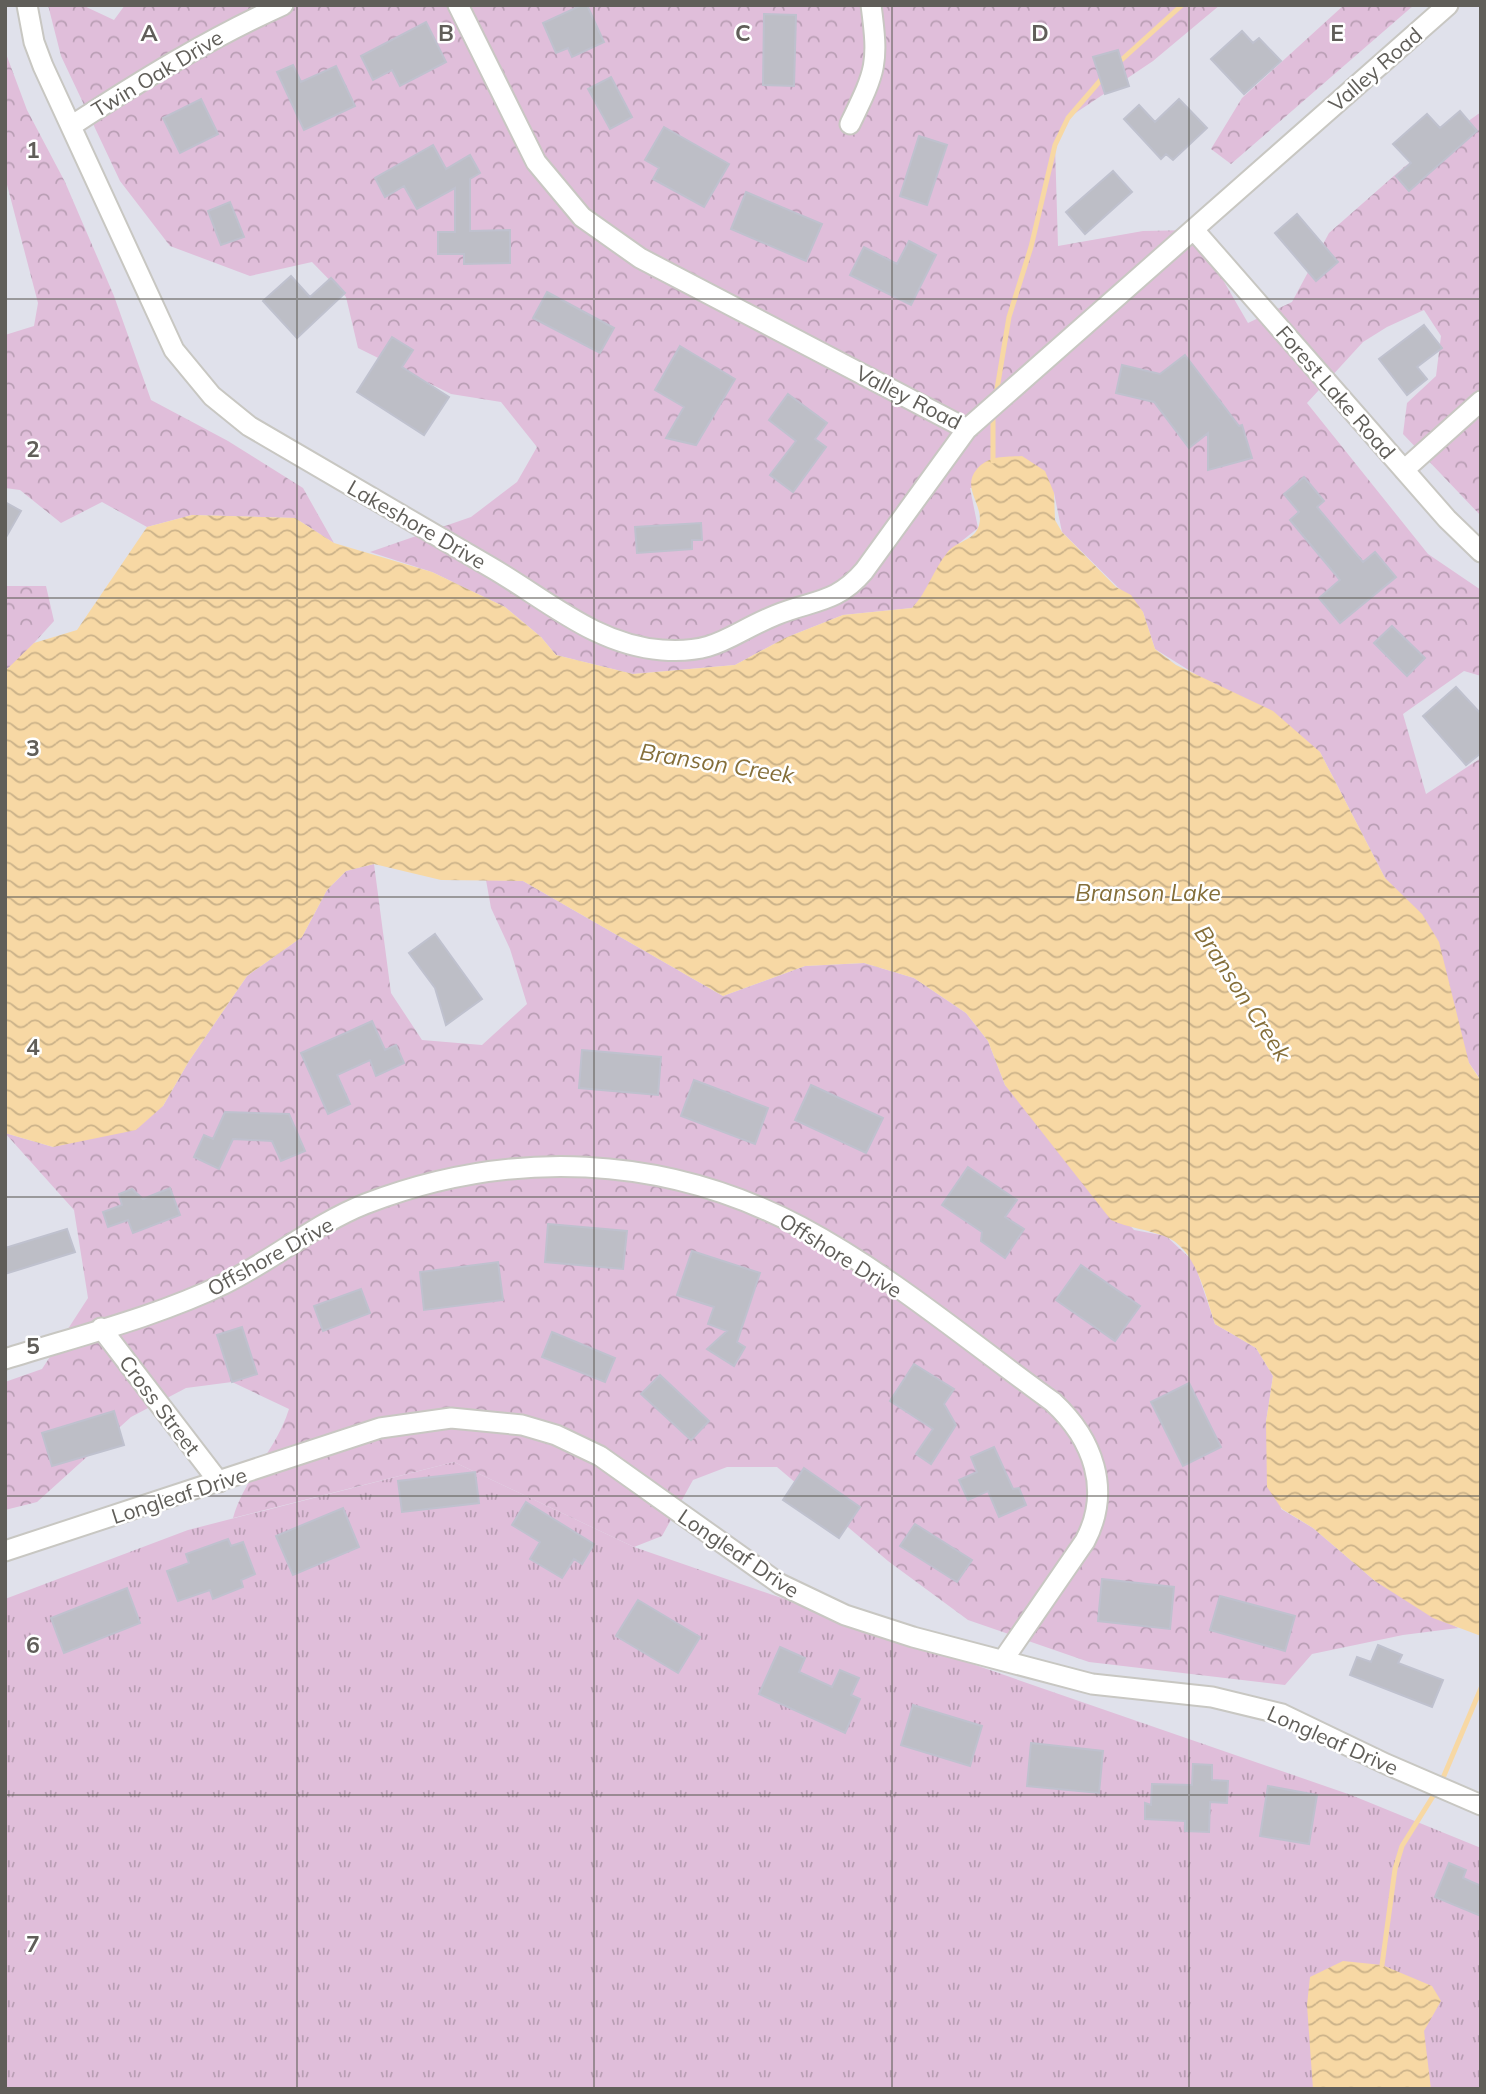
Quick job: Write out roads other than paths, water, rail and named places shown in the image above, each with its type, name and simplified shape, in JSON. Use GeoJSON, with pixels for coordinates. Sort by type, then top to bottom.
{"type":"FeatureCollection","features":[{"type":"Feature","properties":{"kind":"street","name":"Lakeshore Drive"},"geometry":{"type":"LineString","coordinates":[[27,5],[34,41],[174,350],[212,396],[250,426],[533,592],[593,632],[615,642],[662,650],[710,648],[777,614],[835,597],[864,571],[967,429]]}},
{"type":"Feature","properties":{"kind":"street","name":"Twin Oak Drive"},"geometry":{"type":"LineString","coordinates":[[71,126],[163,66],[226,31],[283,5]]}},
{"type":"Feature","properties":{"kind":"street","name":"Valley Road"},"geometry":{"type":"LineString","coordinates":[[458,5],[536,162],[582,217],[640,258],[967,429],[1448,5]]}},
{"type":"Feature","properties":{"kind":"street"},"geometry":{"type":"LineString","coordinates":[[850,124],[875,69],[877,46],[871,5]]}},
{"type":"Feature","properties":{"kind":"street","name":"Forest Lake Road"},"geometry":{"type":"LineString","coordinates":[[1194,230],[1404,470],[1481,552]]}},
{"type":"Feature","properties":{"kind":"street"},"geometry":{"type":"LineString","coordinates":[[1404,470],[1481,401]]}},
{"type":"Feature","properties":{"kind":"street","name":"Offshore Drive"},"geometry":{"type":"LineString","coordinates":[[5,1359],[194,1298],[227,1283],[329,1221],[362,1206],[441,1179],[512,1167],[596,1166],[667,1176],[713,1189],[801,1227],[852,1257],[1053,1402],[1078,1428],[1097,1472],[1095,1519],[1085,1541],[1003,1660]]}},
{"type":"Feature","properties":{"kind":"street","name":"Cross Street"},"geometry":{"type":"LineString","coordinates":[[101,1328],[219,1482]]}},
{"type":"Feature","properties":{"kind":"street","name":"Longleaf Drive"},"geometry":{"type":"LineString","coordinates":[[5,1551],[380,1428],[451,1418],[522,1425],[600,1455],[780,1584],[812,1601],[913,1637],[1092,1684],[1212,1697],[1282,1714],[1385,1764],[1481,1805]]}},
{"type":"Feature","properties":{"kind":"water","name":"Branson Lake"},"geometry":{"type":"Polygon","coordinates":[[[1022,456],[1045,471],[1054,493],[1055,520],[1062,532],[1116,587],[1131,595],[1143,612],[1155,649],[1176,665],[1273,711],[1320,752],[1385,878],[1422,914],[1439,942],[1469,1063],[1481,1081],[1481,1636],[1433,1618],[1375,1581],[1313,1528],[1282,1509],[1267,1487],[1266,1422],[1273,1376],[1256,1348],[1215,1324],[1198,1273],[1184,1250],[1175,1242],[1111,1220],[1005,1085],[988,1041],[966,1013],[914,978],[864,963],[805,966],[723,996],[523,881],[441,880],[374,864],[346,871],[327,890],[302,937],[247,976],[189,1061],[163,1106],[136,1130],[53,1147],[5,1133],[5,671],[34,643],[77,630],[147,527],[192,515],[295,518],[334,543],[432,572],[505,607],[541,637],[556,655],[633,674],[735,665],[785,638],[843,615],[912,608],[947,553],[977,530],[980,514],[971,484],[977,469],[992,459],[1022,456]]]}},
{"type":"Feature","properties":{"kind":"water"},"geometry":{"type":"Polygon","coordinates":[[[1343,1961],[1382,1965],[1432,1986],[1441,2001],[1424,2031],[1431,2089],[1313,2089],[1307,2005],[1310,1977],[1343,1961]]]}},
{"type":"Feature","properties":{"kind":"waterway"},"geometry":{"type":"LineString","coordinates":[[1117,64],[1182,5]]}},
{"type":"Feature","properties":{"kind":"waterway"},"geometry":{"type":"LineString","coordinates":[[996,395],[1009,317],[1031,247],[1055,145],[1068,118],[1105,75]]}},
{"type":"Feature","properties":{"kind":"waterway"},"geometry":{"type":"LineString","coordinates":[[993,415],[993,461]]}},
{"type":"Feature","properties":{"kind":"waterway"},"geometry":{"type":"LineString","coordinates":[[1382,1965],[1395,1869],[1402,1846],[1440,1785],[1481,1688]]}},
{"type":"Feature","properties":{"kind":"water label","name":"Branson Creek"},"geometry":{"type":"Point","coordinates":[717,763]}},
{"type":"Feature","properties":{"kind":"water label","name":"Branson Creek"},"geometry":{"type":"Point","coordinates":[1243,993]}}]}
